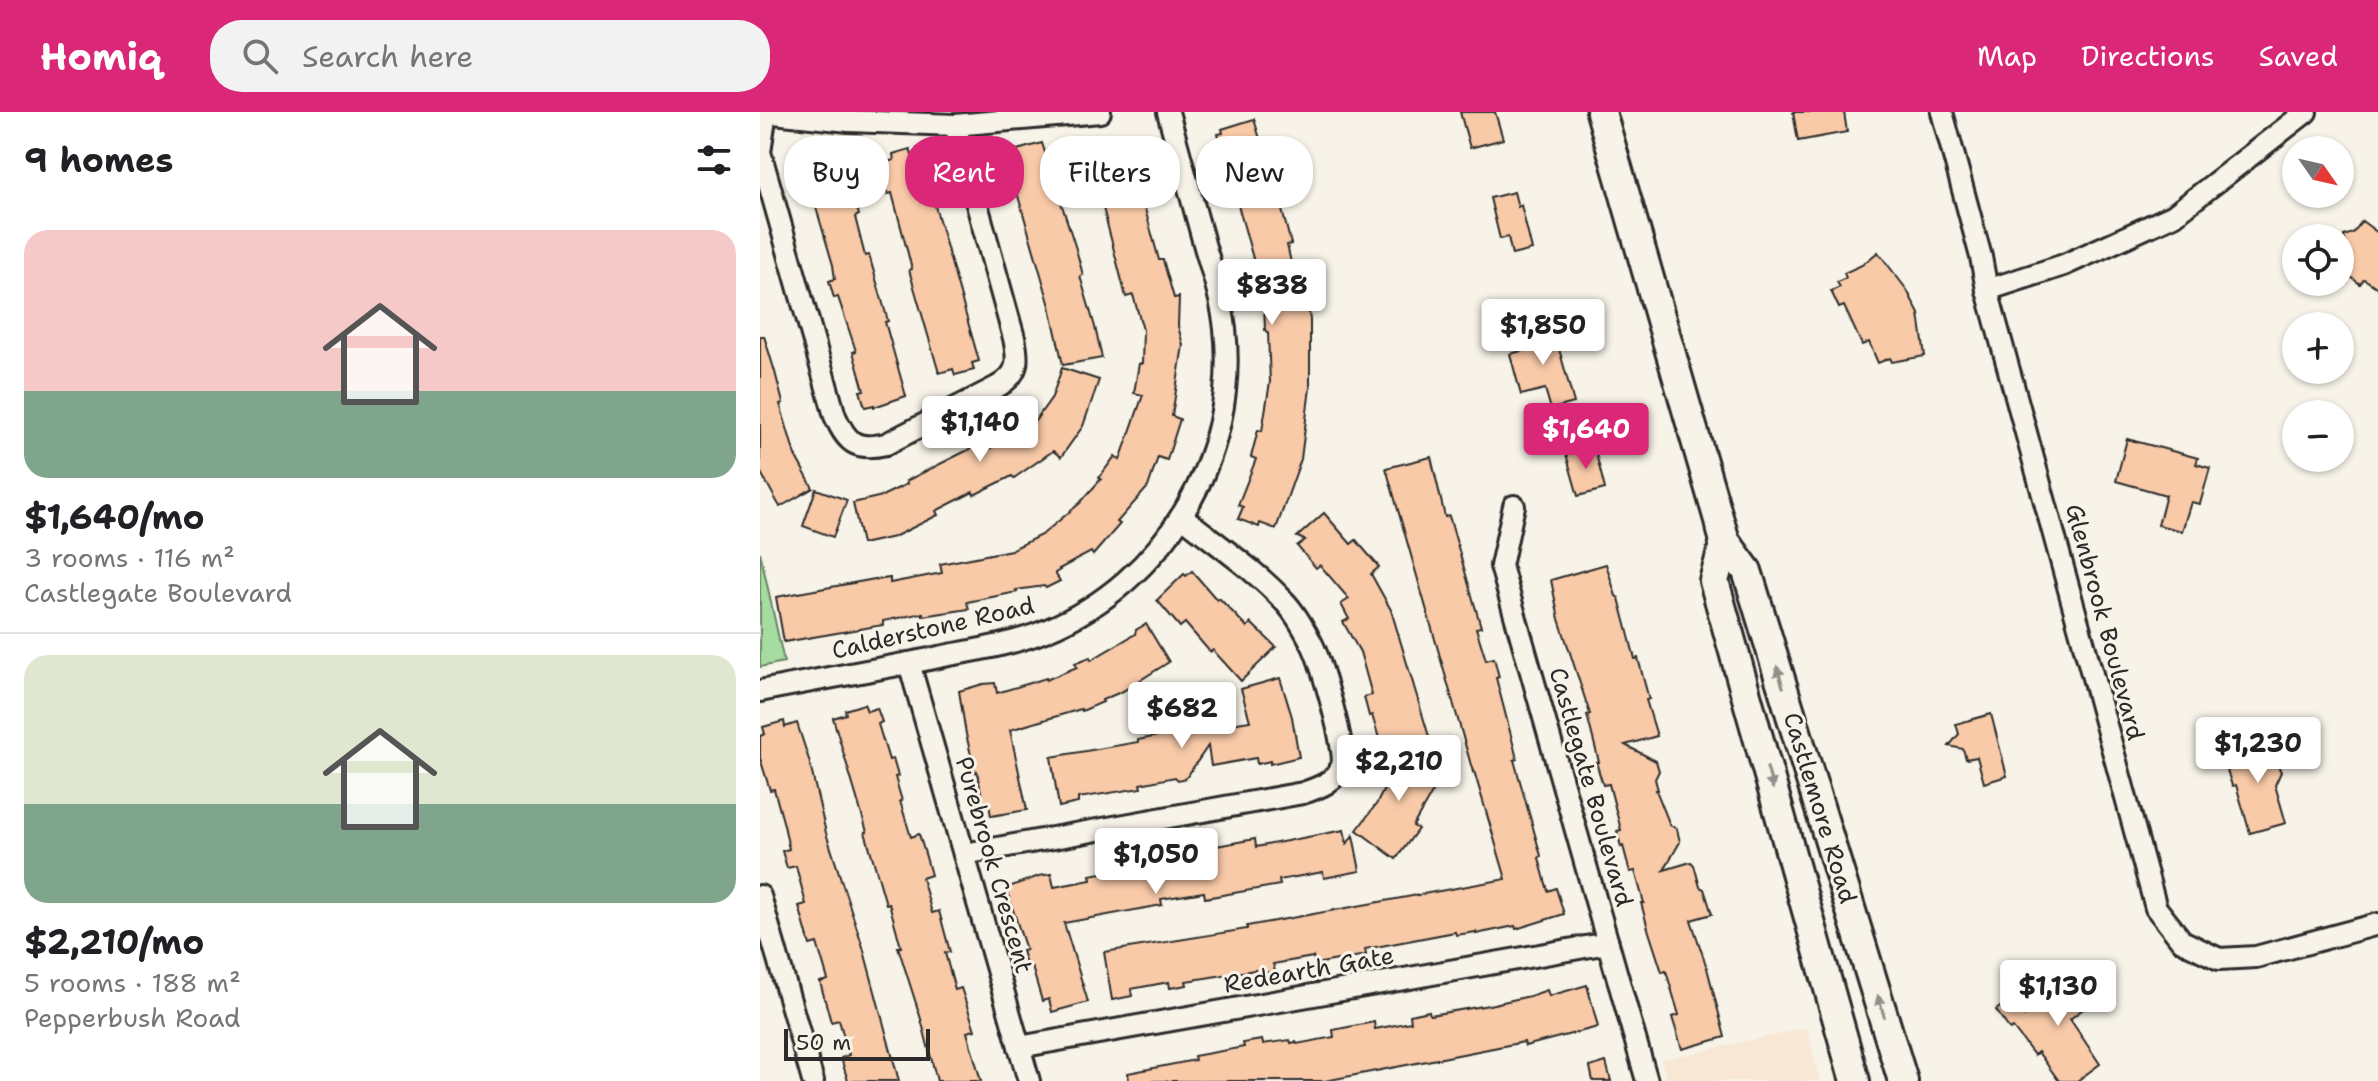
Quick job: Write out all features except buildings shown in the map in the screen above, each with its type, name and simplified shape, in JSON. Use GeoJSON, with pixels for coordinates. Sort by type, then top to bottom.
{"type":"FeatureCollection","features":[{"type":"Feature","properties":{"kind":"main road","name":"Castlemore Road"},"geometry":{"type":"LineString","coordinates":[[1601,112],[1725,541],[1747,571],[1903,1081]]}},
{"type":"Feature","properties":{"kind":"main road","name":"Castlemore Road"},"geometry":{"type":"LineString","coordinates":[[1725,541],[1714,581],[1855,1081]]}},
{"type":"Feature","properties":{"kind":"street"},"geometry":{"type":"LineString","coordinates":[[955,125],[1014,338],[1016,369],[1009,380],[997,387],[886,444],[868,448],[853,443],[842,433],[835,416],[760,152],[765,112],[849,121],[955,125],[1100,112]]}},
{"type":"Feature","properties":{"kind":"street","name":"Calderstone Road"},"geometry":{"type":"LineString","coordinates":[[760,691],[1020,640],[1047,630],[1114,590],[1183,517],[1214,447],[1224,402],[1227,353],[1222,306],[1168,112]]}},
{"type":"Feature","properties":{"kind":"street","name":"Glenbrook Boulevard"},"geometry":{"type":"LineString","coordinates":[[1942,112],[1987,290],[2156,908],[2182,941],[2219,959],[2256,957],[2378,924]]}},
{"type":"Feature","properties":{"kind":"street"},"geometry":{"type":"LineString","coordinates":[[1987,290],[2064,265],[2174,215],[2306,112]]}},
{"type":"Feature","properties":{"kind":"street","name":"Castlegate Boulevard"},"geometry":{"type":"LineString","coordinates":[[1514,506],[1501,566],[1647,1081]]}},
{"type":"Feature","properties":{"kind":"street"},"geometry":{"type":"LineString","coordinates":[[964,854],[1303,793],[1321,787],[1334,778],[1342,764],[1342,746],[1314,648],[1285,602],[1271,588],[1183,517]]}},
{"type":"Feature","properties":{"kind":"street","name":"Purebrook Crescent"},"geometry":{"type":"LineString","coordinates":[[909,663],[1029,1081]]}},
{"type":"Feature","properties":{"kind":"street"},"geometry":{"type":"LineString","coordinates":[[760,896],[813,1081]]}},
{"type":"Feature","properties":{"kind":"street","name":"Redearth Gate"},"geometry":{"type":"LineString","coordinates":[[1019,1047],[1608,943]]}},
{"type":"Feature","properties":{"kind":"shaded area"},"geometry":{"type":"Polygon","coordinates":[[[1807,1028],[1820,1081],[1667,1081],[1661,1060],[1807,1028]]]}},
{"type":"Feature","properties":{"kind":"green space"},"geometry":{"type":"Polygon","coordinates":[[[760,552],[784,662],[760,667],[760,552]]]}}]}
